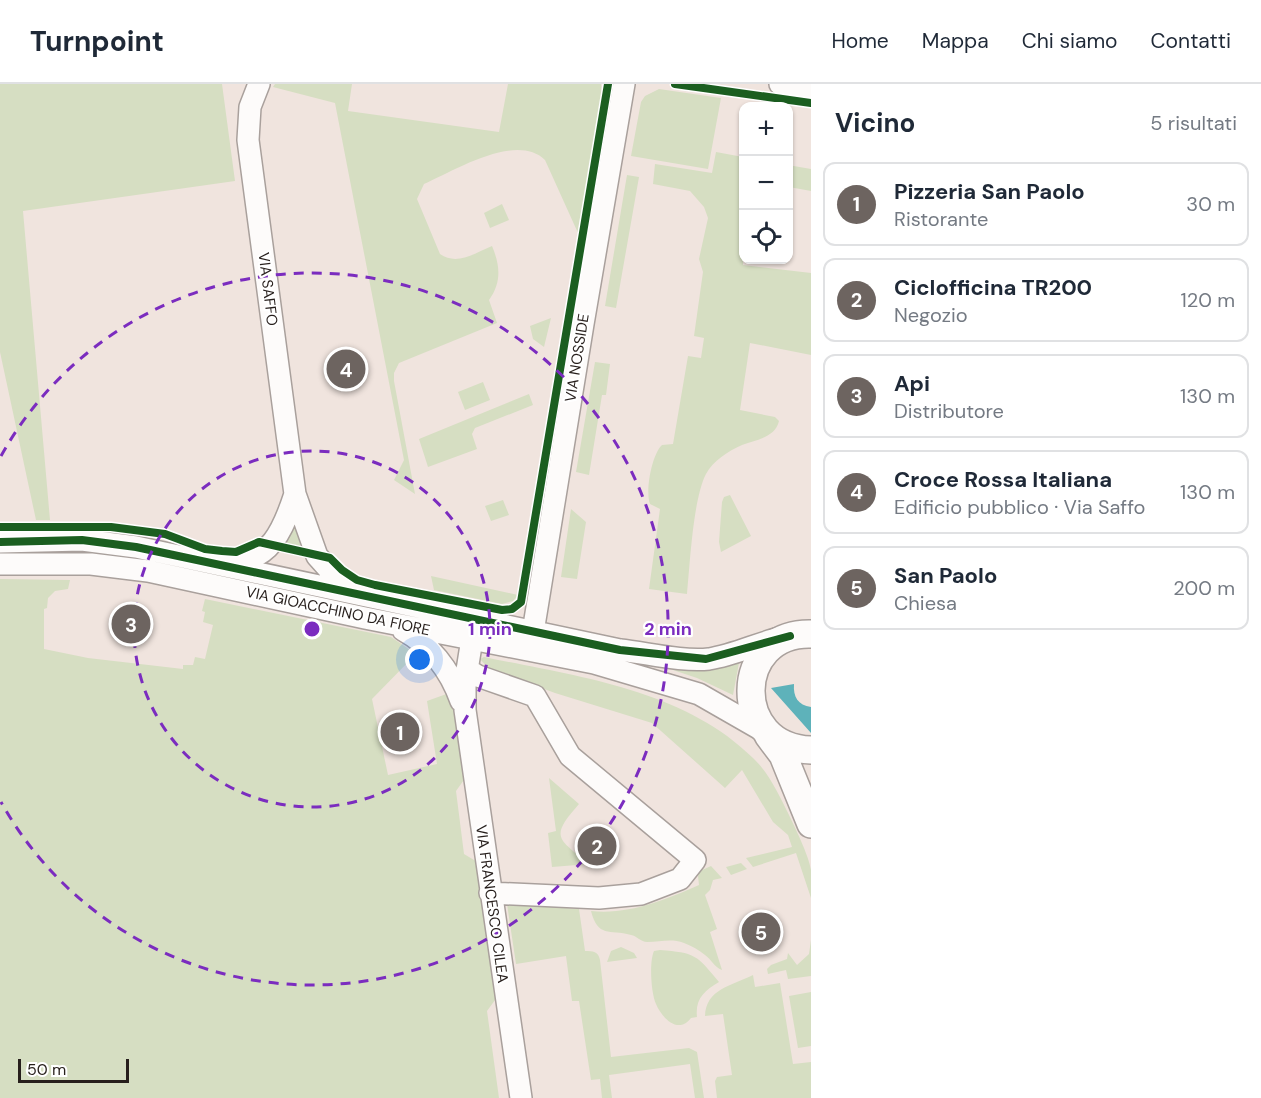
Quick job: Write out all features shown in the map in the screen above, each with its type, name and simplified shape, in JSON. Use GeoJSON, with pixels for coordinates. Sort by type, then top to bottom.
{"type":"FeatureCollection","features":[{"type":"Feature","properties":{"kind":"main road"},"geometry":{"type":"LineString","coordinates":[[800,635],[774,644],[762,656],[754,670],[750,687],[751,704],[757,720],[783,755],[811,824]]}},
{"type":"Feature","properties":{"kind":"main road"},"geometry":{"type":"LineString","coordinates":[[767,734],[794,749],[811,750]]}},
{"type":"Feature","properties":{"kind":"street"},"geometry":{"type":"LineString","coordinates":[[241,84],[248,140]]}},
{"type":"Feature","properties":{"kind":"street","name":"VIA SAFFO"},"geometry":{"type":"LineString","coordinates":[[259,84],[250,107],[248,140],[295,494],[317,556],[334,575],[350,586],[392,600]]}},
{"type":"Feature","properties":{"kind":"street","name":"VIA NOSSIDE"},"geometry":{"type":"LineString","coordinates":[[534,632],[624,84]]}},
{"type":"Feature","properties":{"kind":"street"},"geometry":{"type":"LineString","coordinates":[[780,84],[811,89]]}},
{"type":"Feature","properties":{"kind":"street"},"geometry":{"type":"LineString","coordinates":[[201,560],[238,562],[272,546],[295,494]]}},
{"type":"Feature","properties":{"kind":"street","name":"VIA GIOACCHINO DA FIORE"},"geometry":{"type":"LineString","coordinates":[[0,542],[82,540],[136,547],[620,650],[706,659],[800,635]]}},
{"type":"Feature","properties":{"kind":"street","name":"VIA GIOACCHINO DA FIORE"},"geometry":{"type":"LineString","coordinates":[[0,564],[91,564],[148,571],[389,623],[594,663],[699,694],[767,734]]}},
{"type":"Feature","properties":{"kind":"street"},"geometry":{"type":"LineString","coordinates":[[389,623],[419,639],[435,654],[451,676],[465,710]]}},
{"type":"Feature","properties":{"kind":"street"},"geometry":{"type":"LineString","coordinates":[[465,710],[467,669],[472,639]]}},
{"type":"Feature","properties":{"kind":"street"},"geometry":{"type":"LineString","coordinates":[[467,669],[478,676],[535,696],[570,756],[696,860],[680,879],[641,894],[599,898],[490,893]]}},
{"type":"Feature","properties":{"kind":"street","name":"VIA FRANCESCO CILEA"},"geometry":{"type":"LineString","coordinates":[[465,710],[521,1098]]}},
{"type":"Feature","properties":{"kind":"green space"},"geometry":{"type":"Polygon","coordinates":[[[0,84],[222,84],[235,181],[23,211],[50,520],[36,520],[0,352],[0,84]]]}},
{"type":"Feature","properties":{"kind":"green space"},"geometry":{"type":"Polygon","coordinates":[[[275,84],[352,84],[348,111],[499,132],[508,84],[601,84],[602,93],[578,233],[545,160],[533,152],[518,150],[502,152],[468,163],[424,184],[417,199],[440,254],[459,259],[492,246],[497,260],[498,280],[489,300],[497,323],[399,363],[394,373],[415,494],[394,480],[404,460],[335,103],[273,87],[275,84]]]}},
{"type":"Feature","properties":{"kind":"green space"},"geometry":{"type":"Polygon","coordinates":[[[659,89],[721,98],[708,169],[631,156],[641,102],[645,96],[659,89]]]}},
{"type":"Feature","properties":{"kind":"green space"},"geometry":{"type":"Polygon","coordinates":[[[716,152],[739,156],[739,264],[811,273],[811,355],[750,343],[740,410],[775,417],[779,421],[777,427],[769,435],[726,453],[706,474],[695,515],[687,594],[649,589],[660,509],[650,504],[648,491],[652,464],[658,450],[662,445],[673,444],[688,356],[701,358],[704,338],[694,336],[703,272],[699,259],[708,218],[704,207],[690,191],[653,184],[655,164],[712,173],[716,152]]]}},
{"type":"Feature","properties":{"kind":"green space"},"geometry":{"type":"Polygon","coordinates":[[[793,166],[811,169],[811,191],[793,188],[793,166]]]}},
{"type":"Feature","properties":{"kind":"green space"},"geometry":{"type":"Polygon","coordinates":[[[627,175],[639,177],[616,308],[605,306],[627,175]]]}},
{"type":"Feature","properties":{"kind":"green space"},"geometry":{"type":"Polygon","coordinates":[[[502,204],[509,220],[490,228],[484,213],[502,204]]]}},
{"type":"Feature","properties":{"kind":"green space"},"geometry":{"type":"Polygon","coordinates":[[[551,318],[544,347],[533,339],[530,326],[551,318]]]}},
{"type":"Feature","properties":{"kind":"green space"},"geometry":{"type":"Polygon","coordinates":[[[595,362],[610,364],[606,395],[602,395],[589,475],[576,472],[595,362]]]}},
{"type":"Feature","properties":{"kind":"green space"},"geometry":{"type":"Polygon","coordinates":[[[483,382],[490,400],[465,410],[458,392],[483,382]]]}},
{"type":"Feature","properties":{"kind":"green space"},"geometry":{"type":"Polygon","coordinates":[[[529,394],[533,405],[475,428],[472,434],[477,449],[428,467],[419,439],[529,394]]]}},
{"type":"Feature","properties":{"kind":"green space"},"geometry":{"type":"Polygon","coordinates":[[[730,495],[751,536],[721,552],[719,542],[722,502],[724,497],[730,495]]]}},
{"type":"Feature","properties":{"kind":"green space"},"geometry":{"type":"Polygon","coordinates":[[[503,500],[509,515],[491,521],[485,506],[503,500]]]}},
{"type":"Feature","properties":{"kind":"green space"},"geometry":{"type":"Polygon","coordinates":[[[571,509],[586,522],[577,579],[561,577],[571,509]]]}},
{"type":"Feature","properties":{"kind":"green space"},"geometry":{"type":"Polygon","coordinates":[[[295,521],[301,548],[282,544],[295,521]]]}},
{"type":"Feature","properties":{"kind":"green space"},"geometry":{"type":"Polygon","coordinates":[[[431,576],[518,595],[513,601],[502,604],[434,590],[431,576]]]}},
{"type":"Feature","properties":{"kind":"green space"},"geometry":{"type":"Polygon","coordinates":[[[0,579],[70,580],[68,589],[55,591],[48,598],[47,608],[44,609],[44,649],[88,658],[183,669],[183,665],[193,665],[195,657],[205,659],[213,625],[203,622],[205,612],[202,611],[205,599],[391,637],[416,654],[372,699],[388,775],[437,764],[427,701],[452,692],[466,777],[456,791],[464,854],[479,863],[498,996],[487,1011],[499,1098],[0,1098],[0,579]]]}},
{"type":"Feature","properties":{"kind":"green space"},"geometry":{"type":"Polygon","coordinates":[[[484,657],[591,679],[626,689],[694,716],[725,735],[753,758],[768,776],[780,797],[810,864],[811,898],[796,853],[753,867],[746,858],[792,847],[788,835],[773,822],[742,770],[725,788],[652,723],[555,693],[488,668],[480,659],[484,657]]]}},
{"type":"Feature","properties":{"kind":"green space"},"geometry":{"type":"Polygon","coordinates":[[[739,663],[733,695],[697,678],[658,665],[721,667],[739,663]]]}},
{"type":"Feature","properties":{"kind":"green space"},"geometry":{"type":"Polygon","coordinates":[[[549,778],[579,804],[564,824],[561,837],[564,843],[589,864],[552,867],[548,833],[556,831],[549,778]]]}},
{"type":"Feature","properties":{"kind":"green space"},"geometry":{"type":"Polygon","coordinates":[[[741,863],[747,869],[731,875],[726,867],[741,863]]]}},
{"type":"Feature","properties":{"kind":"green space"},"geometry":{"type":"Polygon","coordinates":[[[711,866],[722,878],[713,880],[710,890],[705,895],[717,929],[710,932],[722,970],[700,951],[684,943],[670,940],[645,942],[623,933],[605,931],[594,920],[591,911],[619,911],[646,905],[699,885],[700,871],[711,866]]]}},
{"type":"Feature","properties":{"kind":"green space"},"geometry":{"type":"Polygon","coordinates":[[[507,904],[579,909],[585,951],[595,952],[600,960],[611,1057],[689,1048],[697,1052],[704,1098],[695,1098],[690,1064],[609,1075],[612,1098],[602,1098],[600,1079],[591,1080],[579,1001],[572,1001],[566,956],[516,964],[507,904]]]}},
{"type":"Feature","properties":{"kind":"green space"},"geometry":{"type":"Polygon","coordinates":[[[811,940],[811,976],[788,979],[786,970],[768,974],[767,969],[787,959],[788,953],[797,965],[809,954],[811,940]]]}},
{"type":"Feature","properties":{"kind":"green space"},"geometry":{"type":"Polygon","coordinates":[[[621,947],[634,953],[637,958],[607,962],[611,951],[621,947]]]}},
{"type":"Feature","properties":{"kind":"green space"},"geometry":{"type":"Polygon","coordinates":[[[654,951],[681,952],[694,957],[719,982],[699,1000],[697,1017],[681,1025],[671,1023],[666,1019],[654,999],[651,978],[652,962],[654,951]]]}},
{"type":"Feature","properties":{"kind":"green space"},"geometry":{"type":"Polygon","coordinates":[[[753,975],[755,987],[780,983],[793,1064],[811,1062],[811,1098],[717,1098],[715,1081],[717,1077],[732,1075],[723,1014],[705,1016],[706,1007],[715,994],[753,975]]]}},
{"type":"Feature","properties":{"kind":"green space"},"geometry":{"type":"Polygon","coordinates":[[[811,992],[811,1046],[798,1048],[789,996],[811,992]]]}},
{"type":"Feature","properties":{"kind":"water"},"geometry":{"type":"Polygon","coordinates":[[[794,684],[797,700],[811,707],[811,733],[771,688],[794,684]]]}},
{"type":"Feature","properties":{"kind":"cycle path"},"geometry":{"type":"LineString","coordinates":[[0,527],[111,527],[165,534],[205,549],[236,552],[259,542],[330,558],[357,580],[375,585],[502,610],[512,609],[521,602],[608,84]]}},
{"type":"Feature","properties":{"kind":"cycle path"},"geometry":{"type":"LineString","coordinates":[[675,84],[811,103]]}},
{"type":"Feature","properties":{"kind":"cycle path"},"geometry":{"type":"LineString","coordinates":[[0,542],[82,540],[136,547],[620,650],[706,659],[790,636]]}},
{"type":"Feature","properties":{"kind":"place","name":"Croce Rossa Italiana"},"geometry":{"type":"Point","coordinates":[346,369]}},
{"type":"Feature","properties":{"kind":"place","name":"Api"},"geometry":{"type":"Point","coordinates":[131,624]}},
{"type":"Feature","properties":{"kind":"place","name":"Pizzeria San Paolo"},"geometry":{"type":"Point","coordinates":[400,732]}},
{"type":"Feature","properties":{"kind":"place","name":"Ciclofficina TR200"},"geometry":{"type":"Point","coordinates":[597,846]}},
{"type":"Feature","properties":{"kind":"place","name":"San Paolo"},"geometry":{"type":"Point","coordinates":[761,932]}}]}
